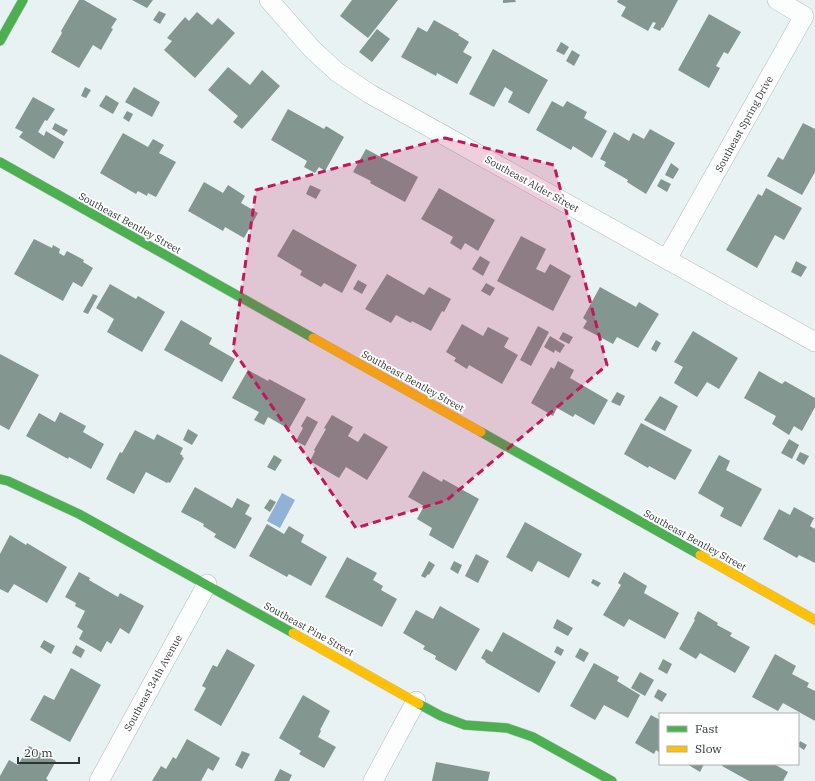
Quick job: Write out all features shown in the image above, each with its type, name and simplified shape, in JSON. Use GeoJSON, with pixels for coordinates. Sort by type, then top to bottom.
{"type":"FeatureCollection","features":[{"type":"Feature","properties":{"kind":"street"},"geometry":{"type":"LineString","coordinates":[[0,41],[23,0]]}},
{"type":"Feature","properties":{"kind":"street","name":"Southeast Spring Drive"},"geometry":{"type":"LineString","coordinates":[[667,259],[804,16],[777,0]]}},
{"type":"Feature","properties":{"kind":"street","name":"Southeast Alder Street"},"geometry":{"type":"LineString","coordinates":[[273,1],[312,49],[337,72],[370,94],[815,342]]}},
{"type":"Feature","properties":{"kind":"street","name":"Southeast Bentley Street"},"geometry":{"type":"LineString","coordinates":[[0,162],[815,620]]}},
{"type":"Feature","properties":{"kind":"street","name":"Southeast Pine Street"},"geometry":{"type":"LineString","coordinates":[[0,479],[8,481],[79,514],[207,584],[441,716],[465,725],[507,728],[533,737],[612,781]]}},
{"type":"Feature","properties":{"kind":"street","name":"Southeast 34th Avenue"},"geometry":{"type":"LineString","coordinates":[[99,781],[207,584]]}},
{"type":"Feature","properties":{"kind":"street"},"geometry":{"type":"LineString","coordinates":[[372,781],[416,701]]}},
{"type":"Feature","properties":{"kind":"highlighted area"},"geometry":{"type":"Polygon","coordinates":[[[445,138],[554,165],[607,365],[447,500],[356,528],[233,350],[256,190],[445,138]]]}},
{"type":"Feature","properties":{"kind":"water"},"geometry":{"type":"Polygon","coordinates":[[[282,493],[295,500],[280,528],[267,521],[282,493]]]}},
{"type":"Feature","properties":{"kind":"building"},"geometry":{"type":"Polygon","coordinates":[[[79,0],[84,0],[117,19],[111,28],[113,29],[101,50],[93,45],[79,68],[51,52],[79,0]]]}},
{"type":"Feature","properties":{"kind":"building"},"geometry":{"type":"Polygon","coordinates":[[[132,0],[153,0],[147,8],[132,0]]]}},
{"type":"Feature","properties":{"kind":"building"},"geometry":{"type":"Polygon","coordinates":[[[352,0],[398,0],[368,38],[340,16],[352,0]]]}},
{"type":"Feature","properties":{"kind":"building"},"geometry":{"type":"Polygon","coordinates":[[[503,0],[515,0],[516,2],[503,3],[503,0]]]}},
{"type":"Feature","properties":{"kind":"building"},"geometry":{"type":"Polygon","coordinates":[[[618,0],[678,0],[663,28],[662,27],[660,31],[653,28],[656,23],[653,22],[648,31],[621,16],[626,7],[617,2],[618,0]]]}},
{"type":"Feature","properties":{"kind":"building"},"geometry":{"type":"Polygon","coordinates":[[[159,11],[166,14],[160,24],[153,20],[159,11]]]}},
{"type":"Feature","properties":{"kind":"building"},"geometry":{"type":"Polygon","coordinates":[[[197,12],[212,25],[218,18],[235,33],[195,78],[164,50],[172,41],[167,38],[185,17],[189,21],[197,12]]]}},
{"type":"Feature","properties":{"kind":"building"},"geometry":{"type":"Polygon","coordinates":[[[709,14],[741,32],[728,54],[724,52],[716,66],[720,68],[709,88],[678,70],[709,14]]]}},
{"type":"Feature","properties":{"kind":"building"},"geometry":{"type":"Polygon","coordinates":[[[434,20],[459,34],[458,35],[469,42],[463,52],[472,57],[457,84],[437,73],[436,76],[401,57],[418,27],[427,32],[434,20]]]}},
{"type":"Feature","properties":{"kind":"building"},"geometry":{"type":"Polygon","coordinates":[[[377,29],[390,39],[372,62],[359,52],[377,29]]]}},
{"type":"Feature","properties":{"kind":"building"},"geometry":{"type":"Polygon","coordinates":[[[561,42],[569,47],[564,55],[556,51],[561,42]]]}},
{"type":"Feature","properties":{"kind":"building"},"geometry":{"type":"Polygon","coordinates":[[[493,49],[548,80],[529,114],[508,102],[513,92],[505,87],[494,107],[469,94],[493,49]]]}},
{"type":"Feature","properties":{"kind":"building"},"geometry":{"type":"Polygon","coordinates":[[[572,50],[580,55],[574,66],[566,61],[572,50]]]}},
{"type":"Feature","properties":{"kind":"building"},"geometry":{"type":"Polygon","coordinates":[[[228,67],[250,85],[262,70],[280,86],[242,129],[233,122],[238,116],[208,90],[228,67]]]}},
{"type":"Feature","properties":{"kind":"building"},"geometry":{"type":"Polygon","coordinates":[[[85,87],[91,90],[86,98],[81,96],[85,87]]]}},
{"type":"Feature","properties":{"kind":"building"},"geometry":{"type":"Polygon","coordinates":[[[134,87],[160,102],[152,117],[125,102],[134,87]]]}},
{"type":"Feature","properties":{"kind":"building"},"geometry":{"type":"Polygon","coordinates":[[[106,95],[119,103],[113,114],[99,106],[106,95]]]}},
{"type":"Feature","properties":{"kind":"building"},"geometry":{"type":"Polygon","coordinates":[[[33,97],[55,109],[47,121],[45,120],[38,132],[44,136],[46,131],[64,142],[54,159],[19,137],[23,132],[15,128],[33,97]]]}},
{"type":"Feature","properties":{"kind":"building"},"geometry":{"type":"Polygon","coordinates":[[[552,101],[563,107],[567,101],[587,112],[584,118],[607,131],[592,158],[573,146],[571,150],[536,130],[552,101]]]}},
{"type":"Feature","properties":{"kind":"building"},"geometry":{"type":"Polygon","coordinates":[[[288,109],[324,129],[326,126],[344,137],[325,171],[319,167],[315,173],[304,167],[307,161],[271,140],[288,109]]]}},
{"type":"Feature","properties":{"kind":"building"},"geometry":{"type":"Polygon","coordinates":[[[127,111],[133,114],[129,122],[123,118],[127,111]]]}},
{"type":"Feature","properties":{"kind":"building"},"geometry":{"type":"Polygon","coordinates":[[[55,123],[68,130],[64,136],[52,129],[55,123]]]}},
{"type":"Feature","properties":{"kind":"building"},"geometry":{"type":"Polygon","coordinates":[[[803,123],[815,129],[815,172],[802,195],[767,176],[778,157],[783,160],[803,123]]]}},
{"type":"Feature","properties":{"kind":"building"},"geometry":{"type":"Polygon","coordinates":[[[650,129],[675,143],[646,194],[627,182],[628,180],[604,166],[606,162],[600,159],[614,132],[629,141],[633,133],[644,139],[650,129]]]}},
{"type":"Feature","properties":{"kind":"building"},"geometry":{"type":"Polygon","coordinates":[[[123,133],[148,147],[153,139],[164,145],[159,153],[176,162],[156,197],[148,193],[147,196],[138,191],[136,194],[100,173],[123,133]]]}},
{"type":"Feature","properties":{"kind":"building"},"geometry":{"type":"Polygon","coordinates":[[[366,149],[418,177],[405,202],[353,172],[366,149]]]}},
{"type":"Feature","properties":{"kind":"building"},"geometry":{"type":"Polygon","coordinates":[[[671,163],[679,169],[673,179],[665,175],[671,163]]]}},
{"type":"Feature","properties":{"kind":"building"},"geometry":{"type":"Polygon","coordinates":[[[661,179],[671,184],[667,192],[657,186],[661,179]]]}},
{"type":"Feature","properties":{"kind":"building"},"geometry":{"type":"Polygon","coordinates":[[[204,182],[223,193],[228,185],[245,196],[241,203],[258,213],[244,238],[225,227],[223,231],[188,211],[204,182]]]}},
{"type":"Feature","properties":{"kind":"building"},"geometry":{"type":"Polygon","coordinates":[[[310,185],[321,190],[316,199],[306,194],[310,185]]]}},
{"type":"Feature","properties":{"kind":"building"},"geometry":{"type":"Polygon","coordinates":[[[439,188],[495,220],[478,251],[465,243],[461,250],[450,243],[453,237],[421,219],[439,188]]]}},
{"type":"Feature","properties":{"kind":"building"},"geometry":{"type":"Polygon","coordinates":[[[766,188],[802,208],[784,240],[775,235],[757,268],[726,250],[758,194],[762,196],[766,188]]]}},
{"type":"Feature","properties":{"kind":"building"},"geometry":{"type":"Polygon","coordinates":[[[293,229],[357,265],[342,293],[324,283],[321,287],[300,275],[302,271],[277,256],[293,229]]]}},
{"type":"Feature","properties":{"kind":"building"},"geometry":{"type":"Polygon","coordinates":[[[521,236],[546,249],[536,269],[545,273],[550,264],[571,276],[553,311],[497,281],[521,236]]]}},
{"type":"Feature","properties":{"kind":"building"},"geometry":{"type":"Polygon","coordinates":[[[34,239],[52,248],[53,245],[60,249],[59,253],[64,256],[67,251],[84,260],[83,262],[93,268],[82,287],[73,282],[63,301],[14,274],[34,239]]]}},
{"type":"Feature","properties":{"kind":"building"},"geometry":{"type":"Polygon","coordinates":[[[480,256],[490,262],[483,276],[472,269],[480,256]]]}},
{"type":"Feature","properties":{"kind":"building"},"geometry":{"type":"Polygon","coordinates":[[[796,261],[807,267],[801,277],[791,272],[796,261]]]}},
{"type":"Feature","properties":{"kind":"building"},"geometry":{"type":"Polygon","coordinates":[[[387,274],[424,295],[429,287],[451,299],[444,312],[442,311],[431,331],[396,315],[391,323],[365,309],[387,274]]]}},
{"type":"Feature","properties":{"kind":"building"},"geometry":{"type":"Polygon","coordinates":[[[358,280],[367,285],[362,294],[353,289],[358,280]]]}},
{"type":"Feature","properties":{"kind":"building"},"geometry":{"type":"Polygon","coordinates":[[[486,283],[495,288],[490,296],[481,291],[486,283]]]}},
{"type":"Feature","properties":{"kind":"building"},"geometry":{"type":"Polygon","coordinates":[[[110,284],[136,299],[138,296],[165,312],[142,352],[107,332],[114,319],[96,308],[110,284]]]}},
{"type":"Feature","properties":{"kind":"building"},"geometry":{"type":"Polygon","coordinates":[[[600,287],[636,307],[639,302],[659,314],[638,348],[617,337],[613,344],[583,328],[587,321],[583,318],[600,287]]]}},
{"type":"Feature","properties":{"kind":"building"},"geometry":{"type":"Polygon","coordinates":[[[93,294],[98,296],[88,314],[83,312],[93,294]]]}},
{"type":"Feature","properties":{"kind":"building"},"geometry":{"type":"Polygon","coordinates":[[[181,320],[212,338],[209,344],[235,359],[222,382],[164,350],[181,320]]]}},
{"type":"Feature","properties":{"kind":"building"},"geometry":{"type":"Polygon","coordinates":[[[462,324],[483,336],[488,327],[509,338],[504,347],[518,355],[502,384],[469,365],[467,369],[454,361],[456,358],[446,352],[462,324]]]}},
{"type":"Feature","properties":{"kind":"building"},"geometry":{"type":"Polygon","coordinates":[[[538,326],[549,332],[531,366],[520,360],[538,326]]]}},
{"type":"Feature","properties":{"kind":"building"},"geometry":{"type":"Polygon","coordinates":[[[693,331],[738,358],[719,389],[707,382],[697,397],[674,383],[683,367],[674,362],[693,331]]]}},
{"type":"Feature","properties":{"kind":"building"},"geometry":{"type":"Polygon","coordinates":[[[563,332],[573,337],[569,344],[559,339],[563,332]]]}},
{"type":"Feature","properties":{"kind":"building"},"geometry":{"type":"Polygon","coordinates":[[[550,336],[565,345],[560,353],[555,350],[554,353],[544,347],[550,336]]]}},
{"type":"Feature","properties":{"kind":"building"},"geometry":{"type":"Polygon","coordinates":[[[656,340],[661,343],[656,352],[651,349],[656,340]]]}},
{"type":"Feature","properties":{"kind":"building"},"geometry":{"type":"Polygon","coordinates":[[[0,354],[39,375],[9,430],[0,425],[0,354]]]}},
{"type":"Feature","properties":{"kind":"building"},"geometry":{"type":"Polygon","coordinates":[[[558,361],[574,370],[570,378],[608,400],[594,425],[575,414],[573,417],[557,408],[553,416],[531,403],[551,367],[554,369],[558,361]]]}},
{"type":"Feature","properties":{"kind":"building"},"geometry":{"type":"Polygon","coordinates":[[[248,370],[268,381],[269,379],[306,399],[289,429],[268,417],[264,425],[254,420],[259,412],[232,398],[248,370]]]}},
{"type":"Feature","properties":{"kind":"building"},"geometry":{"type":"Polygon","coordinates":[[[759,371],[782,384],[785,381],[815,398],[815,407],[802,431],[794,426],[789,435],[772,424],[776,416],[744,398],[759,371]]]}},
{"type":"Feature","properties":{"kind":"building"},"geometry":{"type":"Polygon","coordinates":[[[617,392],[625,396],[620,406],[611,402],[617,392]]]}},
{"type":"Feature","properties":{"kind":"building"},"geometry":{"type":"Polygon","coordinates":[[[660,396],[678,406],[665,431],[644,420],[660,396]]]}},
{"type":"Feature","properties":{"kind":"building"},"geometry":{"type":"Polygon","coordinates":[[[60,412],[86,426],[83,432],[104,444],[91,469],[69,457],[68,459],[26,436],[39,413],[55,422],[60,412]]]}},
{"type":"Feature","properties":{"kind":"building"},"geometry":{"type":"Polygon","coordinates":[[[332,415],[353,427],[348,436],[358,442],[364,433],[388,447],[367,480],[346,467],[339,478],[310,461],[315,451],[314,450],[326,429],[324,428],[332,415]]]}},
{"type":"Feature","properties":{"kind":"building"},"geometry":{"type":"Polygon","coordinates":[[[307,416],[318,422],[305,446],[296,441],[303,428],[301,426],[307,416]]]}},
{"type":"Feature","properties":{"kind":"building"},"geometry":{"type":"Polygon","coordinates":[[[641,423],[692,450],[675,480],[649,466],[648,468],[624,454],[641,423]]]}},
{"type":"Feature","properties":{"kind":"building"},"geometry":{"type":"Polygon","coordinates":[[[188,429],[198,435],[192,445],[183,440],[188,429]]]}},
{"type":"Feature","properties":{"kind":"building"},"geometry":{"type":"Polygon","coordinates":[[[135,430],[154,440],[157,434],[183,448],[180,454],[184,458],[170,483],[167,483],[146,472],[134,494],[106,479],[120,452],[122,453],[135,430]]]}},
{"type":"Feature","properties":{"kind":"building"},"geometry":{"type":"Polygon","coordinates":[[[789,439],[799,445],[792,459],[781,453],[789,439]]]}},
{"type":"Feature","properties":{"kind":"building"},"geometry":{"type":"Polygon","coordinates":[[[800,452],[809,456],[804,465],[796,460],[800,452]]]}},
{"type":"Feature","properties":{"kind":"building"},"geometry":{"type":"Polygon","coordinates":[[[274,455],[282,460],[275,471],[267,467],[274,455]]]}},
{"type":"Feature","properties":{"kind":"building"},"geometry":{"type":"Polygon","coordinates":[[[719,455],[730,461],[726,470],[762,489],[741,527],[720,516],[724,508],[698,493],[719,455]]]}},
{"type":"Feature","properties":{"kind":"building"},"geometry":{"type":"Polygon","coordinates":[[[423,471],[442,482],[443,479],[479,499],[453,549],[429,535],[432,528],[417,519],[424,506],[408,497],[423,471]]]}},
{"type":"Feature","properties":{"kind":"building"},"geometry":{"type":"Polygon","coordinates":[[[195,487],[232,508],[237,498],[250,505],[245,514],[252,518],[235,549],[214,537],[216,534],[203,526],[204,524],[181,512],[195,487]]]}},
{"type":"Feature","properties":{"kind":"building"},"geometry":{"type":"Polygon","coordinates":[[[270,499],[276,502],[270,512],[264,508],[270,499]]]}},
{"type":"Feature","properties":{"kind":"building"},"geometry":{"type":"Polygon","coordinates":[[[794,507],[814,518],[810,526],[815,529],[815,563],[799,555],[797,558],[763,539],[779,509],[790,515],[794,507]]]}},
{"type":"Feature","properties":{"kind":"building"},"geometry":{"type":"Polygon","coordinates":[[[525,522],[582,554],[569,578],[538,561],[532,572],[506,557],[525,522]]]}},
{"type":"Feature","properties":{"kind":"building"},"geometry":{"type":"Polygon","coordinates":[[[267,524],[284,534],[289,526],[304,535],[301,542],[327,557],[311,586],[289,574],[287,577],[249,556],[267,524]]]}},
{"type":"Feature","properties":{"kind":"building"},"geometry":{"type":"Polygon","coordinates":[[[10,535],[26,545],[27,543],[67,567],[47,603],[14,584],[8,593],[0,589],[0,554],[10,535]]]}},
{"type":"Feature","properties":{"kind":"building"},"geometry":{"type":"Polygon","coordinates":[[[476,554],[489,561],[478,583],[465,576],[476,554]]]}},
{"type":"Feature","properties":{"kind":"building"},"geometry":{"type":"Polygon","coordinates":[[[347,557],[377,573],[373,580],[383,586],[381,590],[397,599],[382,627],[325,597],[347,557]]]}},
{"type":"Feature","properties":{"kind":"building"},"geometry":{"type":"Polygon","coordinates":[[[429,561],[435,565],[429,575],[428,574],[425,578],[421,576],[429,561]]]}},
{"type":"Feature","properties":{"kind":"building"},"geometry":{"type":"Polygon","coordinates":[[[454,561],[462,565],[458,574],[450,569],[454,561]]]}},
{"type":"Feature","properties":{"kind":"building"},"geometry":{"type":"Polygon","coordinates":[[[79,572],[90,578],[89,580],[118,597],[120,593],[144,606],[129,634],[120,628],[111,644],[107,641],[101,652],[79,639],[83,631],[77,627],[85,611],[75,606],[76,603],[65,597],[79,572]]]}},
{"type":"Feature","properties":{"kind":"building"},"geometry":{"type":"Polygon","coordinates":[[[624,572],[647,586],[644,593],[679,613],[665,639],[629,619],[624,627],[603,615],[621,585],[618,583],[624,572]]]}},
{"type":"Feature","properties":{"kind":"building"},"geometry":{"type":"Polygon","coordinates":[[[593,579],[601,583],[598,587],[591,583],[593,579]]]}},
{"type":"Feature","properties":{"kind":"building"},"geometry":{"type":"Polygon","coordinates":[[[440,606],[480,629],[456,671],[435,659],[436,656],[423,649],[425,646],[403,633],[416,610],[433,619],[440,606]]]}},
{"type":"Feature","properties":{"kind":"building"},"geometry":{"type":"Polygon","coordinates":[[[698,611],[718,623],[717,625],[732,633],[730,636],[750,647],[735,673],[700,653],[696,659],[679,649],[695,620],[694,619],[698,611]]]}},
{"type":"Feature","properties":{"kind":"building"},"geometry":{"type":"Polygon","coordinates":[[[557,619],[573,628],[568,636],[553,628],[557,619]]]}},
{"type":"Feature","properties":{"kind":"building"},"geometry":{"type":"Polygon","coordinates":[[[503,632],[556,662],[539,693],[485,662],[486,661],[481,658],[486,649],[492,652],[503,632]]]}},
{"type":"Feature","properties":{"kind":"building"},"geometry":{"type":"Polygon","coordinates":[[[44,640],[55,646],[51,654],[40,647],[44,640]]]}},
{"type":"Feature","properties":{"kind":"building"},"geometry":{"type":"Polygon","coordinates":[[[76,645],[85,650],[81,658],[72,653],[76,645]]]}},
{"type":"Feature","properties":{"kind":"building"},"geometry":{"type":"Polygon","coordinates":[[[557,646],[564,650],[561,656],[554,652],[557,646]]]}},
{"type":"Feature","properties":{"kind":"building"},"geometry":{"type":"Polygon","coordinates":[[[580,648],[589,653],[584,662],[575,657],[580,648]]]}},
{"type":"Feature","properties":{"kind":"building"},"geometry":{"type":"Polygon","coordinates":[[[227,649],[255,665],[221,726],[194,710],[206,688],[202,686],[213,665],[217,667],[227,649]]]}},
{"type":"Feature","properties":{"kind":"building"},"geometry":{"type":"Polygon","coordinates":[[[775,654],[796,666],[792,674],[809,683],[807,687],[815,691],[815,721],[783,703],[778,711],[752,697],[775,654]]]}},
{"type":"Feature","properties":{"kind":"building"},"geometry":{"type":"Polygon","coordinates":[[[663,659],[672,664],[667,674],[658,669],[663,659]]]}},
{"type":"Feature","properties":{"kind":"building"},"geometry":{"type":"Polygon","coordinates":[[[594,663],[619,677],[617,681],[640,695],[628,718],[604,705],[595,720],[570,706],[594,663]]]}},
{"type":"Feature","properties":{"kind":"building"},"geometry":{"type":"Polygon","coordinates":[[[71,668],[101,685],[70,742],[30,720],[44,695],[54,700],[71,668]]]}},
{"type":"Feature","properties":{"kind":"building"},"geometry":{"type":"Polygon","coordinates":[[[640,672],[654,680],[645,696],[631,688],[640,672]]]}},
{"type":"Feature","properties":{"kind":"building"},"geometry":{"type":"Polygon","coordinates":[[[658,689],[667,694],[662,702],[654,697],[658,689]]]}},
{"type":"Feature","properties":{"kind":"building"},"geometry":{"type":"Polygon","coordinates":[[[303,695],[330,711],[318,737],[336,747],[324,768],[299,754],[301,751],[279,738],[303,695]]]}},
{"type":"Feature","properties":{"kind":"building"},"geometry":{"type":"Polygon","coordinates":[[[651,715],[659,719],[659,752],[656,750],[654,754],[635,743],[651,715]]]}},
{"type":"Feature","properties":{"kind":"building"},"geometry":{"type":"Polygon","coordinates":[[[187,739],[220,758],[213,771],[208,768],[201,781],[152,781],[161,766],[166,769],[173,757],[176,759],[187,739]]]}},
{"type":"Feature","properties":{"kind":"building"},"geometry":{"type":"Polygon","coordinates":[[[800,741],[807,745],[804,750],[799,747],[800,741]]]}},
{"type":"Feature","properties":{"kind":"building"},"geometry":{"type":"Polygon","coordinates":[[[29,746],[56,761],[46,779],[48,781],[0,781],[0,776],[9,760],[18,765],[29,746]]]}},
{"type":"Feature","properties":{"kind":"building"},"geometry":{"type":"Polygon","coordinates":[[[242,751],[250,754],[242,769],[235,765],[242,751]]]}},
{"type":"Feature","properties":{"kind":"building"},"geometry":{"type":"Polygon","coordinates":[[[436,762],[490,772],[488,781],[432,781],[436,762]]]}},
{"type":"Feature","properties":{"kind":"building"},"geometry":{"type":"Polygon","coordinates":[[[689,765],[704,765],[700,772],[689,765]]]}},
{"type":"Feature","properties":{"kind":"building"},"geometry":{"type":"Polygon","coordinates":[[[776,765],[788,772],[783,781],[749,781],[722,766],[776,765]]]}},
{"type":"Feature","properties":{"kind":"building"},"geometry":{"type":"Polygon","coordinates":[[[280,769],[292,775],[289,781],[274,781],[280,769]]]}},
{"type":"Feature","properties":{"kind":"traffic: fast"},"geometry":{"type":"LineString","coordinates":[[0,41],[23,0]]}},
{"type":"Feature","properties":{"kind":"traffic: fast"},"geometry":{"type":"LineString","coordinates":[[0,162],[313,338]]}},
{"type":"Feature","properties":{"kind":"traffic: fast"},"geometry":{"type":"LineString","coordinates":[[481,432],[700,555]]}},
{"type":"Feature","properties":{"kind":"traffic: fast"},"geometry":{"type":"LineString","coordinates":[[0,479],[8,481],[79,514],[293,633]]}},
{"type":"Feature","properties":{"kind":"traffic: fast"},"geometry":{"type":"LineString","coordinates":[[419,704],[441,716],[465,725],[507,728],[533,737],[612,781]]}},
{"type":"Feature","properties":{"kind":"traffic: slow"},"geometry":{"type":"LineString","coordinates":[[313,338],[481,432]]}},
{"type":"Feature","properties":{"kind":"traffic: slow"},"geometry":{"type":"LineString","coordinates":[[700,555],[815,620]]}},
{"type":"Feature","properties":{"kind":"traffic: slow"},"geometry":{"type":"LineString","coordinates":[[293,633],[419,704]]}}]}
